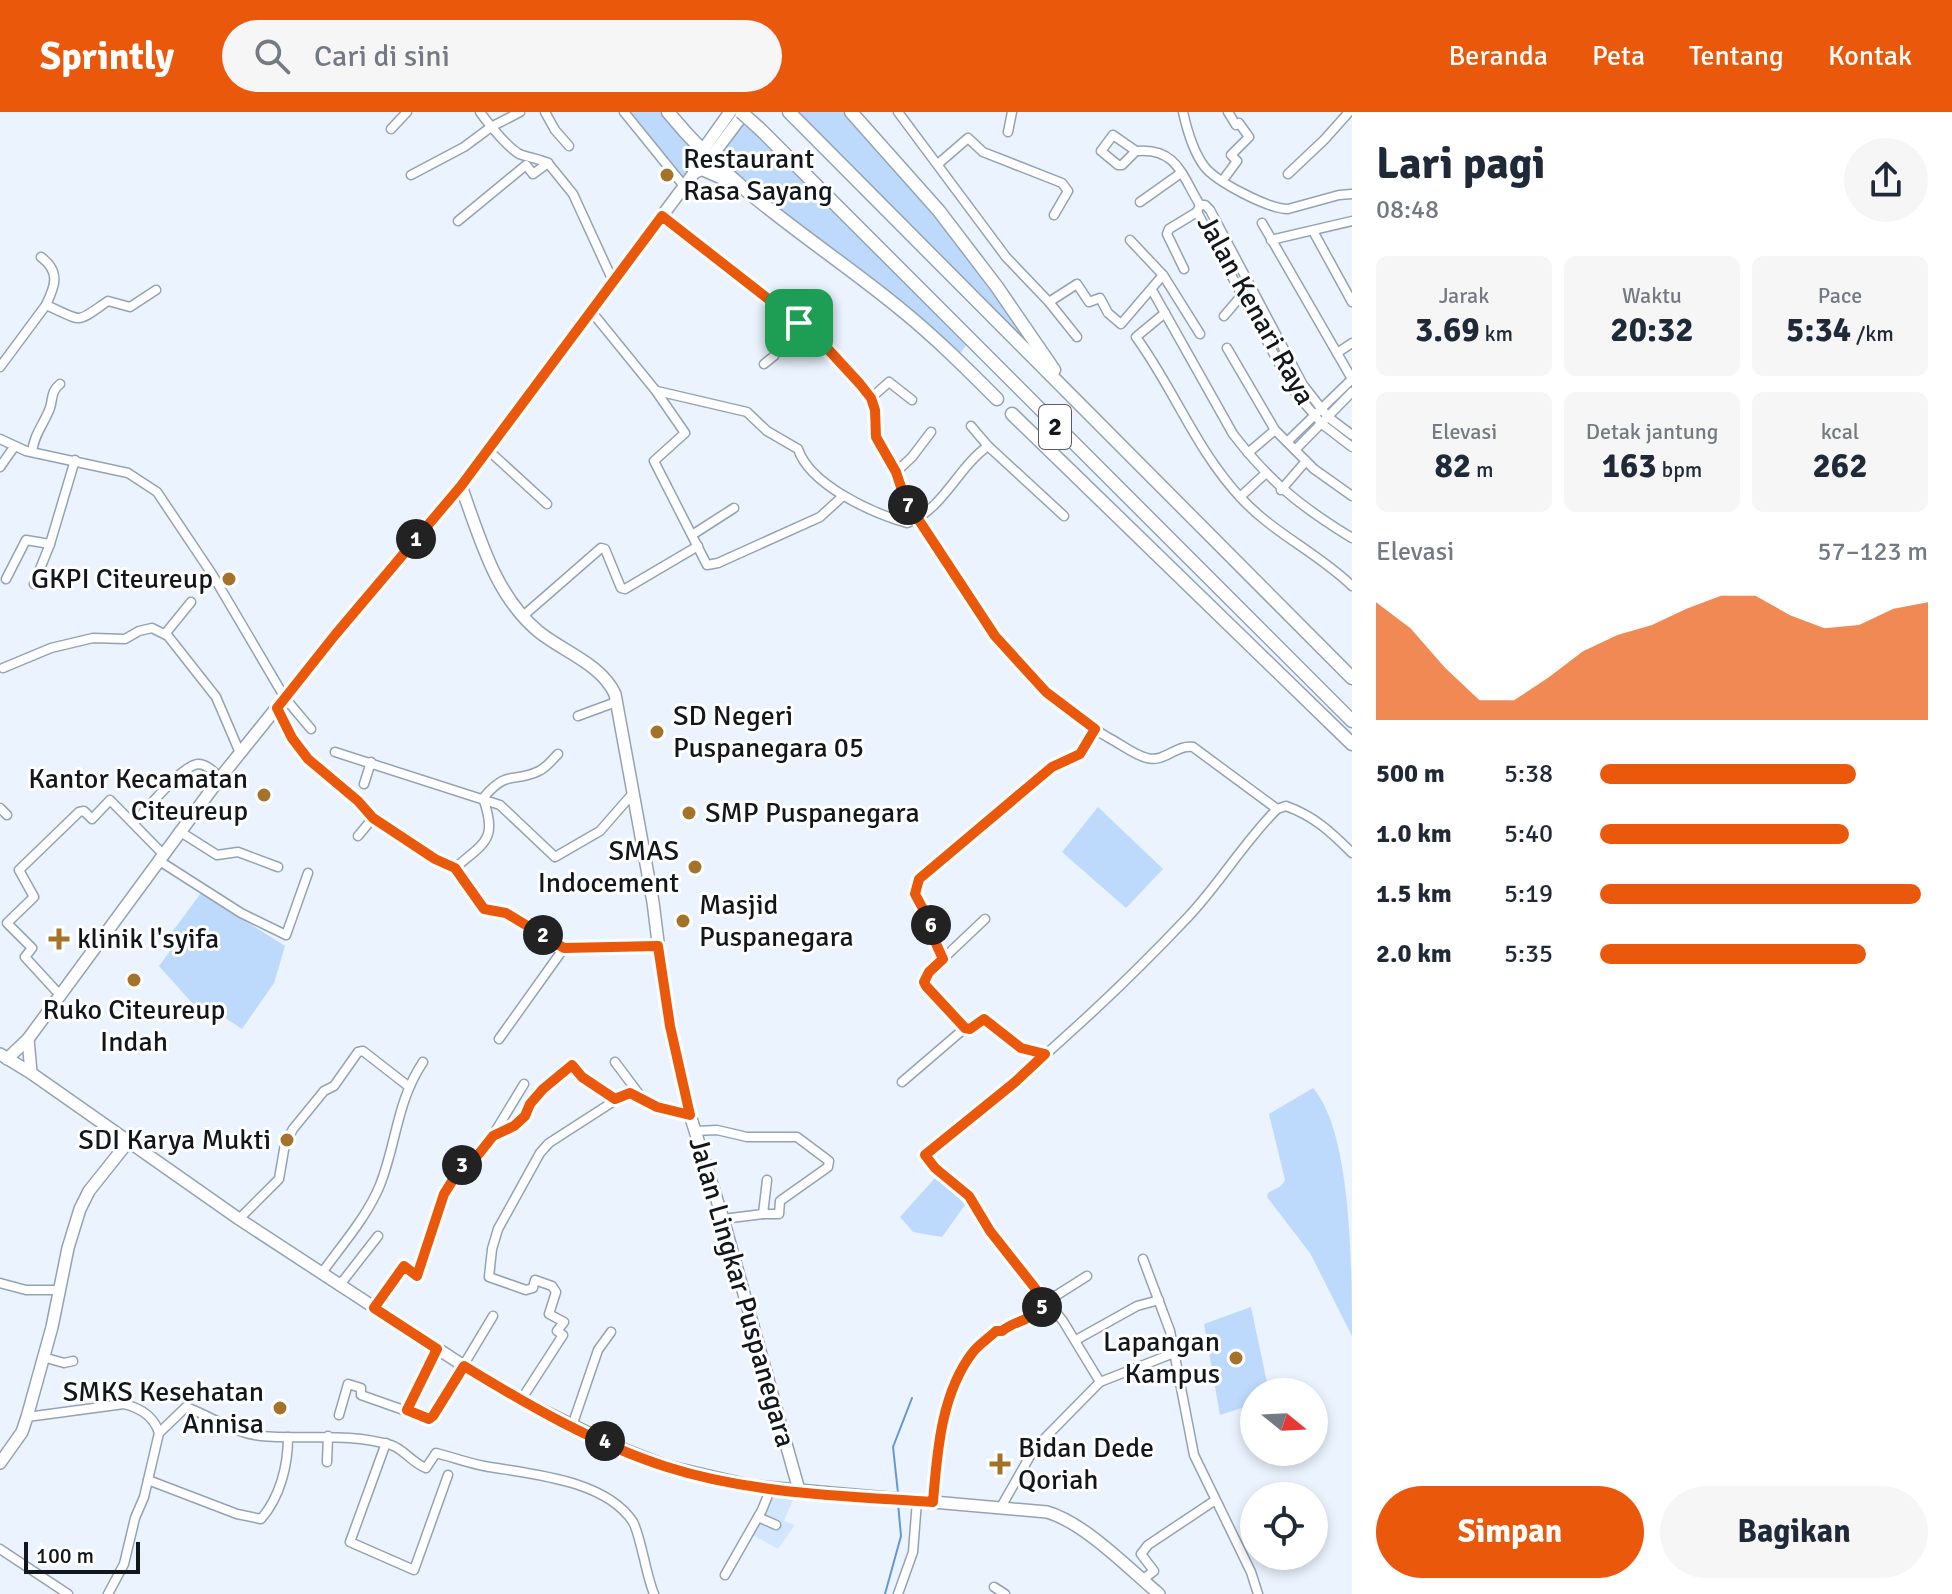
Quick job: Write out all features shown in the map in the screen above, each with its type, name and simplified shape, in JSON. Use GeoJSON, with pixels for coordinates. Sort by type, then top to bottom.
{"type":"FeatureCollection","features":[{"type":"Feature","properties":{"kind":"highway"},"geometry":{"type":"LineString","coordinates":[[668,112],[690,139],[701,162],[735,184],[902,310],[957,358],[997,399]]}},
{"type":"Feature","properties":{"kind":"highway","name":"2"},"geometry":{"type":"LineString","coordinates":[[743,112],[1352,721]]}},
{"type":"Feature","properties":{"kind":"highway","name":"2"},"geometry":{"type":"LineString","coordinates":[[789,112],[1352,678]]}},
{"type":"Feature","properties":{"kind":"highway"},"geometry":{"type":"LineString","coordinates":[[851,112],[939,211],[997,287],[1075,399]]}},
{"type":"Feature","properties":{"kind":"highway"},"geometry":{"type":"LineString","coordinates":[[1012,414],[1352,744]]}},
{"type":"Feature","properties":{"kind":"main road"},"geometry":{"type":"LineString","coordinates":[[701,162],[730,112]]}},
{"type":"Feature","properties":{"kind":"main road"},"geometry":{"type":"LineString","coordinates":[[743,112],[701,162],[461,486],[220,778],[28,1039],[2,1061],[31,1073],[239,1219],[437,1349],[521,1400],[572,1426],[666,1466],[729,1482],[889,1499],[1038,1510],[1061,1516],[1159,1594]]}},
{"type":"Feature","properties":{"kind":"main road","name":"Jalan Lingkar Puspanegara"},"geometry":{"type":"LineString","coordinates":[[461,486],[496,578],[523,616],[605,678],[616,702],[653,902],[670,1026],[690,1115],[723,1219],[799,1490]]}},
{"type":"Feature","properties":{"kind":"main road"},"geometry":{"type":"LineString","coordinates":[[28,1039],[31,1073]]}},
{"type":"Feature","properties":{"kind":"main road"},"geometry":{"type":"LineString","coordinates":[[0,1463],[22,1432],[27,1417],[80,1209],[89,1191],[128,1142]]}},
{"type":"Feature","properties":{"kind":"street"},"geometry":{"type":"LineString","coordinates":[[391,129],[407,112]]}},
{"type":"Feature","properties":{"kind":"street"},"geometry":{"type":"LineString","coordinates":[[480,112],[519,155],[548,163],[573,194],[613,281]]}},
{"type":"Feature","properties":{"kind":"street"},"geometry":{"type":"LineString","coordinates":[[411,175],[520,112]]}},
{"type":"Feature","properties":{"kind":"street"},"geometry":{"type":"LineString","coordinates":[[545,112],[569,146]]}},
{"type":"Feature","properties":{"kind":"street"},"geometry":{"type":"LineString","coordinates":[[624,112],[684,186]]}},
{"type":"Feature","properties":{"kind":"street"},"geometry":{"type":"LineString","coordinates":[[899,112],[1006,257],[1077,337]]}},
{"type":"Feature","properties":{"kind":"street"},"geometry":{"type":"LineString","coordinates":[[1008,132],[1012,112]]}},
{"type":"Feature","properties":{"kind":"street"},"geometry":{"type":"LineString","coordinates":[[1183,112],[1204,165],[1258,200],[1281,209],[1297,208],[1352,194]]}},
{"type":"Feature","properties":{"kind":"street"},"geometry":{"type":"LineString","coordinates":[[1223,180],[1237,161],[1231,155],[1249,137],[1228,112]]}},
{"type":"Feature","properties":{"kind":"street"},"geometry":{"type":"LineString","coordinates":[[1288,174],[1350,113]]}},
{"type":"Feature","properties":{"kind":"street"},"geometry":{"type":"LineString","coordinates":[[938,164],[968,138],[983,152],[1062,183],[1068,191],[1054,215]]}},
{"type":"Feature","properties":{"kind":"street","name":"Jalan Kenari Raya"},"geometry":{"type":"LineString","coordinates":[[1136,151],[1161,152],[1170,157],[1294,391],[1352,447]]}},
{"type":"Feature","properties":{"kind":"street"},"geometry":{"type":"LineString","coordinates":[[458,221],[526,165],[533,174],[548,163]]}},
{"type":"Feature","properties":{"kind":"street"},"geometry":{"type":"LineString","coordinates":[[1140,202],[1181,173]]}},
{"type":"Feature","properties":{"kind":"street","name":"Jalan Kenari Raya"},"geometry":{"type":"LineString","coordinates":[[1199,208],[1205,205],[1210,210],[1322,417],[1352,435]]}},
{"type":"Feature","properties":{"kind":"street"},"geometry":{"type":"LineString","coordinates":[[1184,269],[1167,234],[1169,229],[1199,208]]}},
{"type":"Feature","properties":{"kind":"street"},"geometry":{"type":"LineString","coordinates":[[662,216],[796,322],[847,368],[871,398],[875,410],[876,437],[896,472],[914,515],[1003,645],[1046,692],[1095,729],[1148,759],[1164,757],[1187,746],[1193,747],[1277,809]]}},
{"type":"Feature","properties":{"kind":"street"},"geometry":{"type":"LineString","coordinates":[[1271,240],[1352,221]]}},
{"type":"Feature","properties":{"kind":"street"},"geometry":{"type":"LineString","coordinates":[[1262,223],[1352,379],[1295,450]]}},
{"type":"Feature","properties":{"kind":"street"},"geometry":{"type":"LineString","coordinates":[[1313,231],[1352,302]]}},
{"type":"Feature","properties":{"kind":"street"},"geometry":{"type":"LineString","coordinates":[[1130,240],[1163,275],[1200,334]]}},
{"type":"Feature","properties":{"kind":"street"},"geometry":{"type":"LineString","coordinates":[[0,367],[46,305],[55,287],[52,267],[41,257]]}},
{"type":"Feature","properties":{"kind":"street"},"geometry":{"type":"LineString","coordinates":[[1049,302],[1077,284],[1089,302],[1100,298],[1108,313],[1121,324],[1163,275]]}},
{"type":"Feature","properties":{"kind":"street"},"geometry":{"type":"LineString","coordinates":[[46,305],[83,319],[108,301],[130,307],[156,290]]}},
{"type":"Feature","properties":{"kind":"street"},"geometry":{"type":"LineString","coordinates":[[1152,290],[1233,434],[1248,453],[1281,490],[1309,512],[1352,538]]}},
{"type":"Feature","properties":{"kind":"street"},"geometry":{"type":"LineString","coordinates":[[1224,316],[1241,296]]}},
{"type":"Feature","properties":{"kind":"street"},"geometry":{"type":"LineString","coordinates":[[764,364],[774,356],[796,322],[821,299]]}},
{"type":"Feature","properties":{"kind":"street"},"geometry":{"type":"LineString","coordinates":[[591,311],[656,391],[685,433],[654,461],[707,565],[820,517],[843,496]]}},
{"type":"Feature","properties":{"kind":"street"},"geometry":{"type":"LineString","coordinates":[[1165,313],[1136,337],[1204,451],[1260,517],[1328,564],[1352,586]]}},
{"type":"Feature","properties":{"kind":"street"},"geometry":{"type":"LineString","coordinates":[[1337,353],[1352,343]]}},
{"type":"Feature","properties":{"kind":"street"},"geometry":{"type":"LineString","coordinates":[[1227,348],[1275,430],[1306,461],[1352,496]]}},
{"type":"Feature","properties":{"kind":"street"},"geometry":{"type":"LineString","coordinates":[[871,398],[889,382],[912,400]]}},
{"type":"Feature","properties":{"kind":"street"},"geometry":{"type":"LineString","coordinates":[[32,452],[36,433],[50,409],[54,389],[60,384]]}},
{"type":"Feature","properties":{"kind":"street"},"geometry":{"type":"LineString","coordinates":[[656,391],[747,412],[767,431],[798,449],[802,460],[843,496],[903,523],[910,523],[935,506],[974,456],[988,446]]}},
{"type":"Feature","properties":{"kind":"street"},"geometry":{"type":"LineString","coordinates":[[1287,442],[1352,392]]}},
{"type":"Feature","properties":{"kind":"street"},"geometry":{"type":"LineString","coordinates":[[971,426],[988,446],[1064,516]]}},
{"type":"Feature","properties":{"kind":"street"},"geometry":{"type":"LineString","coordinates":[[1248,453],[1275,430]]}},
{"type":"Feature","properties":{"kind":"street"},"geometry":{"type":"LineString","coordinates":[[896,472],[931,432]]}},
{"type":"Feature","properties":{"kind":"street"},"geometry":{"type":"LineString","coordinates":[[0,439],[32,452],[128,473],[157,492],[212,574],[281,703],[292,738],[308,759],[358,801],[373,818],[435,859],[455,868],[481,907],[506,913],[564,948],[658,946]]}},
{"type":"Feature","properties":{"kind":"street"},"geometry":{"type":"LineString","coordinates":[[0,467],[14,447]]}},
{"type":"Feature","properties":{"kind":"street"},"geometry":{"type":"LineString","coordinates":[[488,450],[547,504]]}},
{"type":"Feature","properties":{"kind":"street"},"geometry":{"type":"LineString","coordinates":[[34,584],[50,544],[75,460]]}},
{"type":"Feature","properties":{"kind":"street"},"geometry":{"type":"LineString","coordinates":[[1281,490],[1306,461]]}},
{"type":"Feature","properties":{"kind":"street"},"geometry":{"type":"LineString","coordinates":[[1240,497],[1266,473]]}},
{"type":"Feature","properties":{"kind":"street"},"geometry":{"type":"LineString","coordinates":[[692,535],[734,508]]}},
{"type":"Feature","properties":{"kind":"street"},"geometry":{"type":"LineString","coordinates":[[6,579],[26,540],[50,544]]}},
{"type":"Feature","properties":{"kind":"street"},"geometry":{"type":"LineString","coordinates":[[523,616],[601,548],[609,554],[621,588],[625,589],[698,546]]}},
{"type":"Feature","properties":{"kind":"street"},"geometry":{"type":"LineString","coordinates":[[165,634],[191,602]]}},
{"type":"Feature","properties":{"kind":"street"},"geometry":{"type":"LineString","coordinates":[[3,668],[51,648],[83,640],[102,637],[125,639],[147,628],[165,634],[216,697],[240,753]]}},
{"type":"Feature","properties":{"kind":"street"},"geometry":{"type":"LineString","coordinates":[[578,716],[616,702]]}},
{"type":"Feature","properties":{"kind":"street"},"geometry":{"type":"LineString","coordinates":[[281,703],[311,729]]}},
{"type":"Feature","properties":{"kind":"street"},"geometry":{"type":"LineString","coordinates":[[943,959],[929,920],[915,894],[919,879],[1052,767],[1080,754],[1095,729]]}},
{"type":"Feature","properties":{"kind":"street"},"geometry":{"type":"LineString","coordinates":[[335,752],[483,798],[508,809],[555,857],[596,833],[634,792]]}},
{"type":"Feature","properties":{"kind":"street"},"geometry":{"type":"LineString","coordinates":[[483,798],[502,780],[536,772],[558,754]]}},
{"type":"Feature","properties":{"kind":"street"},"geometry":{"type":"LineString","coordinates":[[364,784],[371,762]]}},
{"type":"Feature","properties":{"kind":"street"},"geometry":{"type":"LineString","coordinates":[[134,823],[193,766],[210,769],[220,778]]}},
{"type":"Feature","properties":{"kind":"street"},"geometry":{"type":"LineString","coordinates":[[455,868],[488,838],[491,821],[483,798]]}},
{"type":"Feature","properties":{"kind":"street"},"geometry":{"type":"LineString","coordinates":[[59,994],[25,957],[32,948],[7,923],[34,897],[19,870],[81,811],[92,819],[110,800],[134,823],[160,857],[241,913],[286,935],[308,873]]}},
{"type":"Feature","properties":{"kind":"street"},"geometry":{"type":"LineString","coordinates":[[1100,1382],[1076,1340],[990,1231],[969,1196],[935,1168],[925,1155],[1014,1083],[1102,1003],[1188,918],[1277,809],[1286,806],[1318,820],[1352,853]]}},
{"type":"Feature","properties":{"kind":"street"},"geometry":{"type":"LineString","coordinates":[[358,836],[373,818]]}},
{"type":"Feature","properties":{"kind":"street"},"geometry":{"type":"LineString","coordinates":[[179,831],[217,855],[238,852],[278,867]]}},
{"type":"Feature","properties":{"kind":"street"},"geometry":{"type":"LineString","coordinates":[[985,919],[929,972],[924,982],[965,1028],[970,1029],[984,1019],[1021,1048],[1045,1054]]}},
{"type":"Feature","properties":{"kind":"street"},"geometry":{"type":"LineString","coordinates":[[499,1039],[564,948]]}},
{"type":"Feature","properties":{"kind":"street"},"geometry":{"type":"LineString","coordinates":[[902,1082],[965,1028]]}},
{"type":"Feature","properties":{"kind":"street"},"geometry":{"type":"LineString","coordinates":[[239,1219],[279,1179],[285,1144],[293,1129],[324,1091],[334,1086],[358,1052],[363,1051],[408,1086]]}},
{"type":"Feature","properties":{"kind":"street"},"geometry":{"type":"LineString","coordinates":[[321,1274],[375,1196],[408,1086],[423,1062]]}},
{"type":"Feature","properties":{"kind":"street"},"geometry":{"type":"LineString","coordinates":[[615,1062],[643,1098]]}},
{"type":"Feature","properties":{"kind":"street"},"geometry":{"type":"LineString","coordinates":[[493,1136],[514,1126],[525,1116],[530,1104],[543,1089],[572,1065],[582,1077],[615,1099]]}},
{"type":"Feature","properties":{"kind":"street"},"geometry":{"type":"LineString","coordinates":[[374,1308],[404,1266],[417,1276],[444,1194],[465,1161],[478,1155],[493,1136],[524,1084]]}},
{"type":"Feature","properties":{"kind":"street"},"geometry":{"type":"LineString","coordinates":[[521,1400],[563,1335],[557,1331],[564,1322],[549,1314],[556,1292],[552,1286],[535,1280],[533,1288],[526,1290],[489,1277],[494,1237],[533,1163],[549,1143],[615,1099],[630,1093],[657,1107],[690,1115]]}},
{"type":"Feature","properties":{"kind":"street"},"geometry":{"type":"LineString","coordinates":[[695,1131],[797,1137],[830,1162],[828,1167],[780,1201],[779,1214],[723,1219]]}},
{"type":"Feature","properties":{"kind":"street"},"geometry":{"type":"LineString","coordinates":[[763,1214],[767,1180]]}},
{"type":"Feature","properties":{"kind":"street"},"geometry":{"type":"LineString","coordinates":[[339,1286],[378,1236]]}},
{"type":"Feature","properties":{"kind":"street"},"geometry":{"type":"LineString","coordinates":[[1143,1259],[1170,1331],[1194,1455],[1251,1572],[1258,1594]]}},
{"type":"Feature","properties":{"kind":"street"},"geometry":{"type":"LineString","coordinates":[[933,1502],[936,1458],[956,1380],[973,1351],[996,1331],[1024,1322],[1046,1302],[1087,1276]]}},
{"type":"Feature","properties":{"kind":"street"},"geometry":{"type":"LineString","coordinates":[[0,1285],[59,1291]]}},
{"type":"Feature","properties":{"kind":"street"},"geometry":{"type":"LineString","coordinates":[[1076,1340],[1137,1306],[1159,1300]]}},
{"type":"Feature","properties":{"kind":"street"},"geometry":{"type":"LineString","coordinates":[[339,1415],[348,1384],[361,1388],[361,1395],[429,1419],[493,1316]]}},
{"type":"Feature","properties":{"kind":"street"},"geometry":{"type":"LineString","coordinates":[[572,1426],[598,1350],[611,1332]]}},
{"type":"Feature","properties":{"kind":"street"},"geometry":{"type":"LineString","coordinates":[[407,1410],[437,1349]]}},
{"type":"Feature","properties":{"kind":"street"},"geometry":{"type":"LineString","coordinates":[[1001,1507],[1034,1449],[1100,1382],[1174,1353]]}},
{"type":"Feature","properties":{"kind":"street"},"geometry":{"type":"LineString","coordinates":[[43,1357],[64,1363],[73,1361]]}},
{"type":"Feature","properties":{"kind":"street"},"geometry":{"type":"LineString","coordinates":[[27,1417],[124,1404],[134,1406],[150,1417],[159,1433]]}},
{"type":"Feature","properties":{"kind":"street"},"geometry":{"type":"LineString","coordinates":[[108,1594],[124,1564],[159,1433],[186,1407],[242,1432],[309,1439],[354,1436],[395,1446],[426,1468],[436,1453],[482,1466],[544,1476],[598,1493],[633,1523],[654,1594]]}},
{"type":"Feature","properties":{"kind":"street"},"geometry":{"type":"LineString","coordinates":[[327,1462],[328,1436]]}},
{"type":"Feature","properties":{"kind":"street"},"geometry":{"type":"LineString","coordinates":[[148,1480],[237,1514],[261,1519],[281,1484],[287,1465],[288,1437]]}},
{"type":"Feature","properties":{"kind":"street"},"geometry":{"type":"LineString","coordinates":[[386,1443],[350,1542],[414,1570],[448,1475]]}},
{"type":"Feature","properties":{"kind":"street"},"geometry":{"type":"LineString","coordinates":[[725,1575],[771,1488]]}},
{"type":"Feature","properties":{"kind":"street"},"geometry":{"type":"LineString","coordinates":[[898,1594],[913,1552],[914,1501]]}},
{"type":"Feature","properties":{"kind":"street"},"geometry":{"type":"LineString","coordinates":[[1142,1580],[1154,1571],[1141,1554],[1148,1545],[1214,1501]]}},
{"type":"Feature","properties":{"kind":"street"},"geometry":{"type":"LineString","coordinates":[[758,1517],[776,1525]]}},
{"type":"Feature","properties":{"kind":"street"},"geometry":{"type":"LineString","coordinates":[[0,1549],[68,1594]]}},
{"type":"Feature","properties":{"kind":"street"},"geometry":{"type":"LineString","coordinates":[[994,1587],[1005,1594]]}},
{"type":"Feature","properties":{"kind":"shaded area"},"geometry":{"type":"Polygon","coordinates":[[[624,112],[676,112],[690,140],[695,161],[684,186],[624,112]]]}},
{"type":"Feature","properties":{"kind":"shaded area"},"geometry":{"type":"Polygon","coordinates":[[[789,112],[851,112],[939,211],[1075,399],[789,112]]]}},
{"type":"Feature","properties":{"kind":"shaded area"},"geometry":{"type":"Polygon","coordinates":[[[745,115],[969,341],[957,358],[710,159],[745,115]]]}},
{"type":"Feature","properties":{"kind":"shaded area"},"geometry":{"type":"Polygon","coordinates":[[[1098,807],[1163,869],[1126,908],[1062,852],[1098,807]]]}},
{"type":"Feature","properties":{"kind":"shaded area"},"geometry":{"type":"Polygon","coordinates":[[[201,893],[285,946],[274,983],[242,1029],[206,1005],[193,1004],[159,966],[170,951],[164,943],[201,893]]]}},
{"type":"Feature","properties":{"kind":"shaded area"},"geometry":{"type":"Polygon","coordinates":[[[1313,1088],[1326,1109],[1336,1136],[1342,1169],[1350,1241],[1352,1336],[1310,1253],[1267,1197],[1285,1180],[1269,1114],[1313,1088]]]}},
{"type":"Feature","properties":{"kind":"shaded area"},"geometry":{"type":"Polygon","coordinates":[[[940,1175],[965,1205],[942,1237],[913,1232],[900,1217],[940,1175]]]}},
{"type":"Feature","properties":{"kind":"shaded area","name":"Lapangan Kampus"},"geometry":{"type":"Polygon","coordinates":[[[1251,1307],[1266,1378],[1240,1378],[1240,1409],[1220,1415],[1204,1324],[1251,1307]]]}},
{"type":"Feature","properties":{"kind":"shaded area"},"geometry":{"type":"Polygon","coordinates":[[[775,1492],[794,1497],[784,1521],[795,1525],[778,1549],[753,1535],[775,1492]]]}},
{"type":"Feature","properties":{"kind":"waterway"},"geometry":{"type":"LineString","coordinates":[[898,1493],[893,1447],[912,1398]]}},
{"type":"Feature","properties":{"kind":"waterway"},"geometry":{"type":"LineString","coordinates":[[885,1594],[901,1536],[898,1503]]}},
{"type":"Feature","properties":{"kind":"place","name":"Restaurant Rasa Sayang"},"geometry":{"type":"Point","coordinates":[667,175]}},
{"type":"Feature","properties":{"kind":"place","name":"GKPI Citeureup"},"geometry":{"type":"Point","coordinates":[229,579]}},
{"type":"Feature","properties":{"kind":"place","name":"SD Negeri Puspanegara 05"},"geometry":{"type":"Point","coordinates":[657,732]}},
{"type":"Feature","properties":{"kind":"place","name":"Kantor Kecamatan Citeureup"},"geometry":{"type":"Point","coordinates":[264,795]}},
{"type":"Feature","properties":{"kind":"place","name":"SMP Puspanegara"},"geometry":{"type":"Point","coordinates":[689,813]}},
{"type":"Feature","properties":{"kind":"place","name":"SMAS Indocement"},"geometry":{"type":"Point","coordinates":[695,867]}},
{"type":"Feature","properties":{"kind":"place","name":"Masjid Puspanegara"},"geometry":{"type":"Point","coordinates":[683,921]}},
{"type":"Feature","properties":{"kind":"place","name":"klinik l'syifa"},"geometry":{"type":"Point","coordinates":[59,939]}},
{"type":"Feature","properties":{"kind":"place","name":"Ruko Citeureup Indah"},"geometry":{"type":"Point","coordinates":[134,980]}},
{"type":"Feature","properties":{"kind":"place","name":"SDI Karya Mukti"},"geometry":{"type":"Point","coordinates":[287,1140]}},
{"type":"Feature","properties":{"kind":"place","name":"Lapangan Kampus"},"geometry":{"type":"Point","coordinates":[1236,1358]}},
{"type":"Feature","properties":{"kind":"place","name":"SMKS Kesehatan Annisa"},"geometry":{"type":"Point","coordinates":[280,1408]}},
{"type":"Feature","properties":{"kind":"place","name":"Bidan Dede Qoriah"},"geometry":{"type":"Point","coordinates":[1000,1464]}},
{"type":"Feature","properties":{"kind":"route"},"geometry":{"type":"LineString","coordinates":[[662,216],[799,323],[847,368],[871,398],[875,410],[876,437],[896,472],[905,499],[995,636],[1046,692],[1095,729],[1080,754],[1052,767],[946,853],[915,886],[915,894],[929,920],[943,959],[926,976],[926,986],[965,1028],[970,1029],[984,1019],[1021,1048],[1045,1054],[925,1155],[935,1168],[969,1196],[990,1231],[1046,1302],[1024,1322],[996,1331],[973,1351],[956,1380],[936,1458],[933,1502],[752,1486],[693,1474],[644,1458],[572,1426],[464,1366],[433,1416],[429,1419],[407,1410],[437,1349],[374,1308],[404,1266],[417,1276],[444,1194],[468,1158],[478,1155],[493,1136],[514,1126],[525,1116],[530,1104],[543,1089],[572,1065],[582,1077],[615,1099],[630,1093],[657,1107],[690,1115],[670,1026],[658,946],[564,948],[506,913],[484,909],[455,868],[435,859],[373,818],[358,801],[308,759],[292,738],[277,708],[461,486],[662,216]]}}]}
